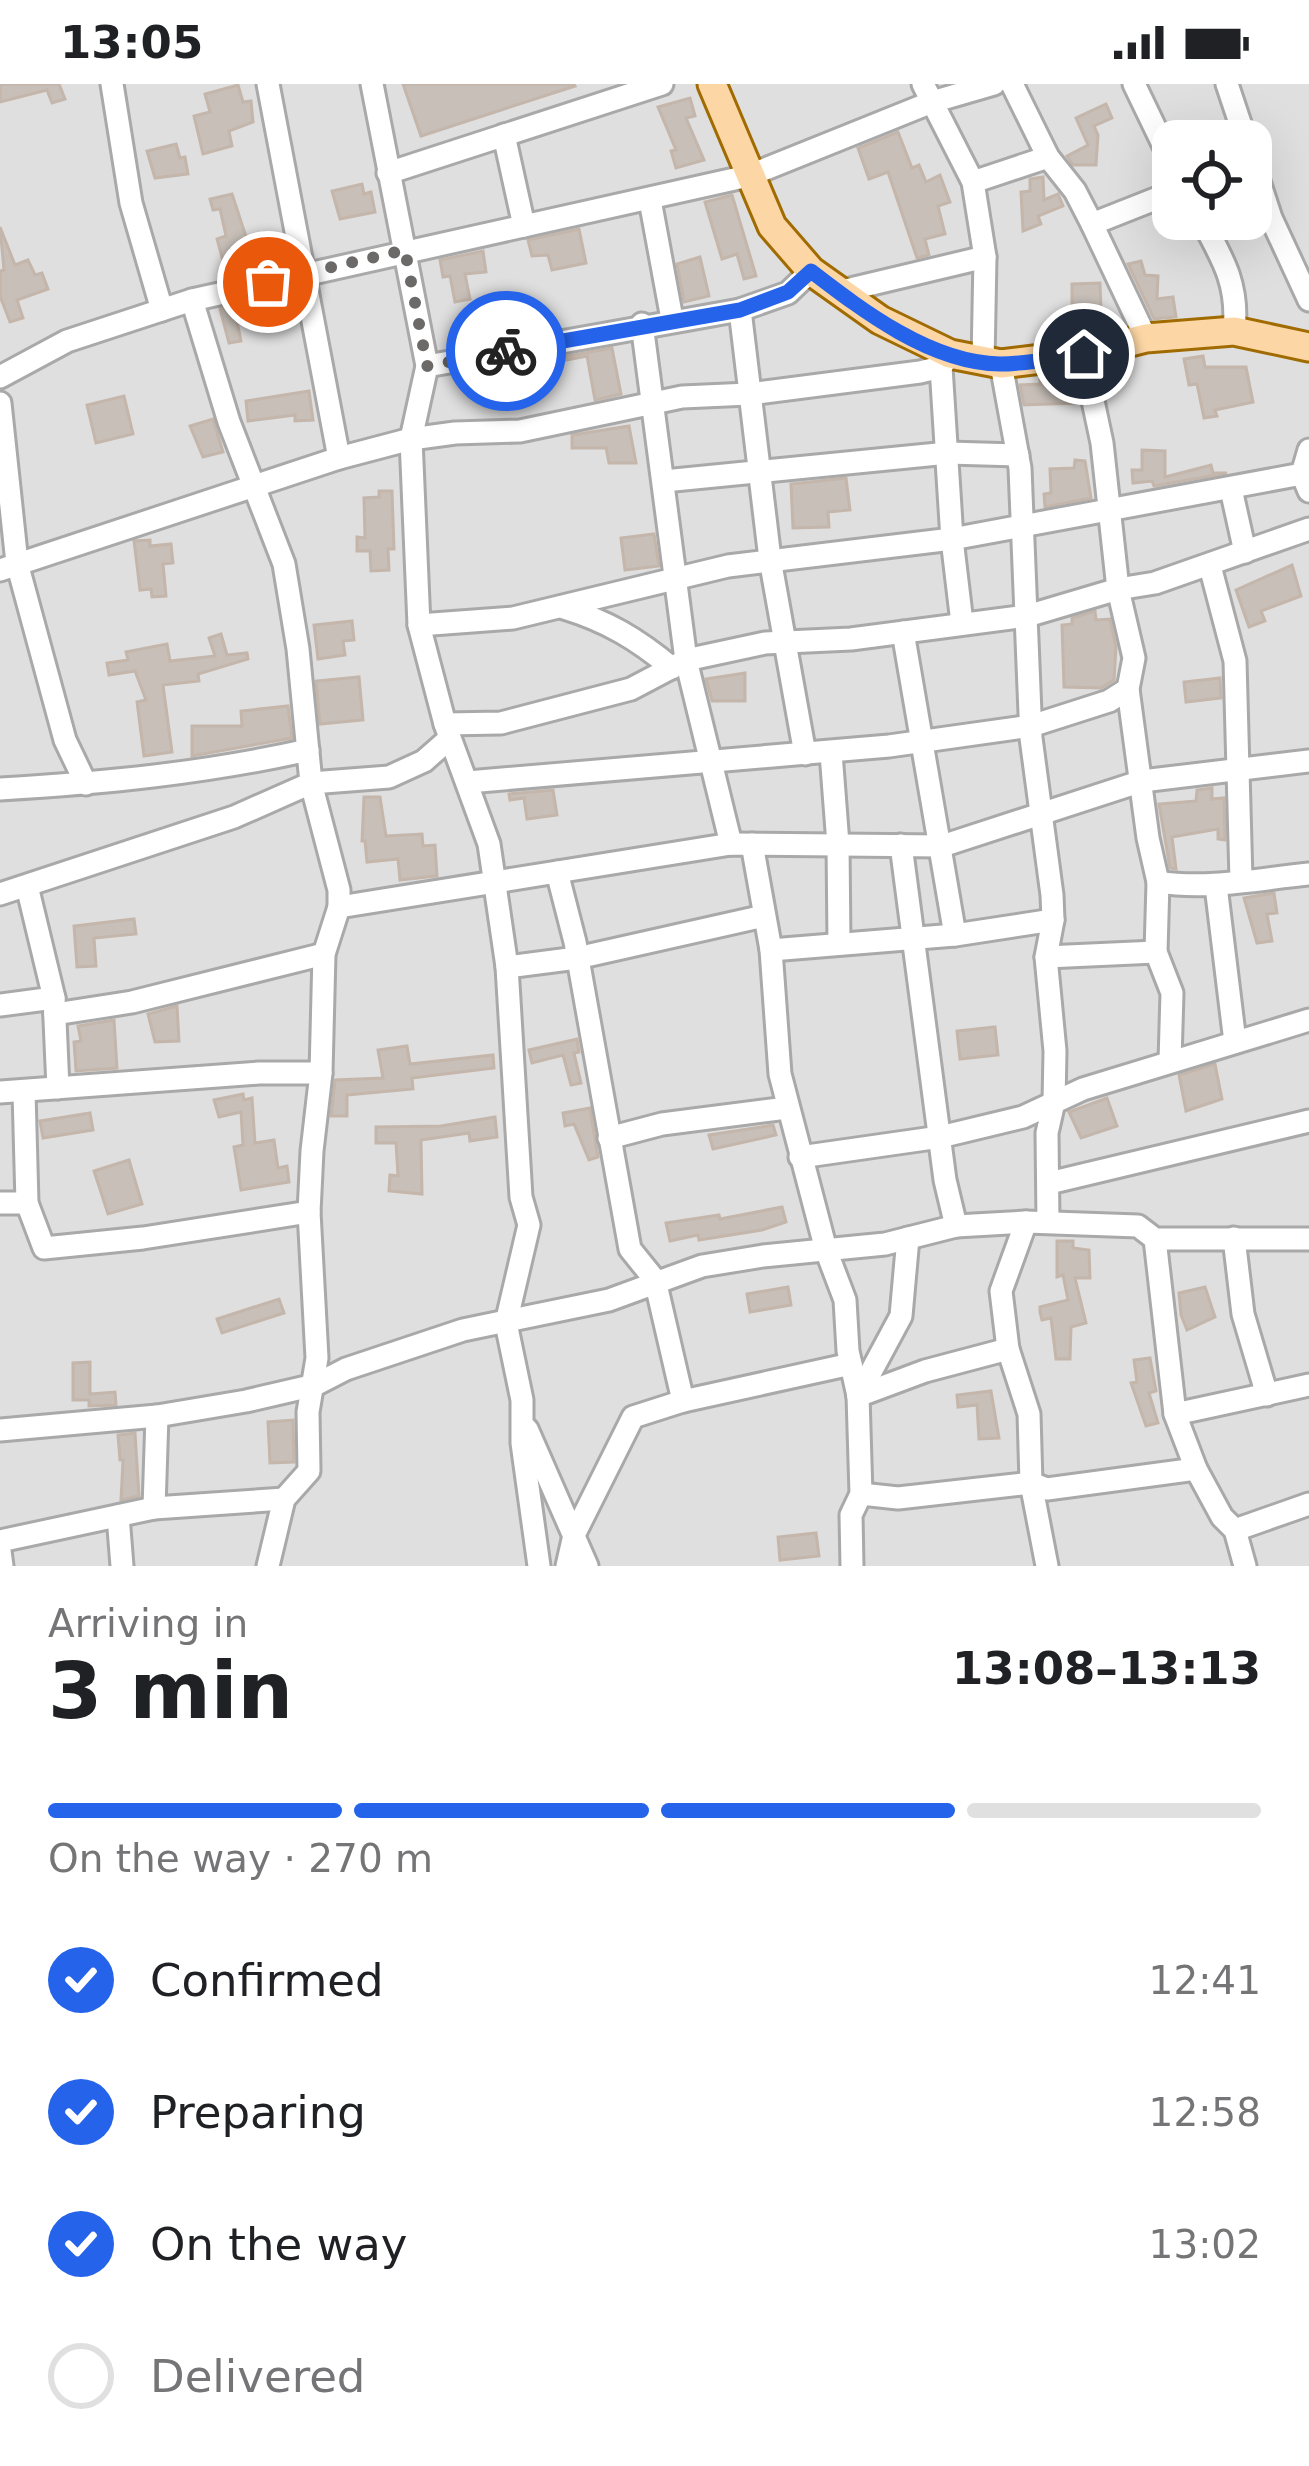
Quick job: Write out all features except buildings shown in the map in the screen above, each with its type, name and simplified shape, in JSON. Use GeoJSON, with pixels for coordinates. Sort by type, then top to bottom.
{"type":"FeatureCollection","features":[{"type":"Feature","properties":{"kind":"main road"},"geometry":{"type":"LineString","coordinates":[[712,84],[772,226],[811,271],[838,292],[946,360],[992,363],[1084,354],[1146,338],[1234,331],[1309,347]]}},
{"type":"Feature","properties":{"kind":"street"},"geometry":{"type":"LineString","coordinates":[[112,84],[131,203],[162,310]]}},
{"type":"Feature","properties":{"kind":"street"},"geometry":{"type":"LineString","coordinates":[[268,84],[339,458]]}},
{"type":"Feature","properties":{"kind":"street"},"geometry":{"type":"LineString","coordinates":[[372,84],[427,366],[411,439],[418,625],[447,732],[489,844],[507,967],[520,1197],[529,1225],[506,1323],[539,1566]]}},
{"type":"Feature","properties":{"kind":"street"},"geometry":{"type":"LineString","coordinates":[[388,172],[662,84]]}},
{"type":"Feature","properties":{"kind":"street"},"geometry":{"type":"LineString","coordinates":[[0,377],[67,341],[192,300],[748,176],[928,93],[994,84]]}},
{"type":"Feature","properties":{"kind":"street"},"geometry":{"type":"LineString","coordinates":[[1012,84],[1048,157],[1093,224],[1146,338]]}},
{"type":"Feature","properties":{"kind":"street"},"geometry":{"type":"LineString","coordinates":[[1134,84],[1152,121]]}},
{"type":"Feature","properties":{"kind":"street"},"geometry":{"type":"LineString","coordinates":[[1227,84],[1239,120]]}},
{"type":"Feature","properties":{"kind":"street"},"geometry":{"type":"LineString","coordinates":[[928,93],[973,182],[985,257],[992,363],[1018,455],[1031,726],[1053,920],[1046,957],[1055,1051],[1054,1102],[1047,1133],[1049,1183],[1037,1222],[1001,1291],[1008,1349],[1029,1414],[1031,1483],[1047,1566]]}},
{"type":"Feature","properties":{"kind":"street"},"geometry":{"type":"LineString","coordinates":[[504,134],[524,226]]}},
{"type":"Feature","properties":{"kind":"street"},"geometry":{"type":"LineString","coordinates":[[973,182],[1048,157]]}},
{"type":"Feature","properties":{"kind":"street"},"geometry":{"type":"LineString","coordinates":[[650,200],[671,319]]}},
{"type":"Feature","properties":{"kind":"street"},"geometry":{"type":"LineString","coordinates":[[1093,224],[1152,200]]}},
{"type":"Feature","properties":{"kind":"street"},"geometry":{"type":"LineString","coordinates":[[1272,220],[1309,300]]}},
{"type":"Feature","properties":{"kind":"street"},"geometry":{"type":"LineString","coordinates":[[1213,240],[1237,300],[1234,331]]}},
{"type":"Feature","properties":{"kind":"street"},"geometry":{"type":"LineString","coordinates":[[838,292],[985,257]]}},
{"type":"Feature","properties":{"kind":"street"},"geometry":{"type":"LineString","coordinates":[[427,366],[740,310],[788,292],[811,271]]}},
{"type":"Feature","properties":{"kind":"street"},"geometry":{"type":"LineString","coordinates":[[192,300],[252,485],[284,564],[311,783],[332,854],[339,907],[324,954],[321,1073],[309,1212],[315,1297],[309,1471],[284,1498],[268,1566]]}},
{"type":"Feature","properties":{"kind":"street"},"geometry":{"type":"LineString","coordinates":[[740,310],[770,559],[805,754]]}},
{"type":"Feature","properties":{"kind":"street"},"geometry":{"type":"LineString","coordinates":[[642,324],[676,580],[679,664],[764,916],[787,1108],[826,1250],[845,1300],[850,1364],[858,1396],[861,1494],[851,1515],[852,1566]]}},
{"type":"Feature","properties":{"kind":"street"},"geometry":{"type":"LineString","coordinates":[[1084,354],[1112,509],[1118,589],[1134,658],[1128,689],[1158,882],[1156,952],[1172,993],[1170,1061]]}},
{"type":"Feature","properties":{"kind":"street"},"geometry":{"type":"LineString","coordinates":[[9,567],[252,485],[411,439],[520,431],[650,403],[749,394],[946,360],[952,539],[962,623]]}},
{"type":"Feature","properties":{"kind":"street"},"geometry":{"type":"LineString","coordinates":[[0,403],[9,567],[65,740],[86,784]]}},
{"type":"Feature","properties":{"kind":"street"},"geometry":{"type":"LineString","coordinates":[[418,625],[513,618],[770,559],[952,539],[1231,489],[1305,483],[1309,450]]}},
{"type":"Feature","properties":{"kind":"street"},"geometry":{"type":"LineString","coordinates":[[664,481],[948,453],[1018,455]]}},
{"type":"Feature","properties":{"kind":"street"},"geometry":{"type":"LineString","coordinates":[[1231,489],[1245,552]]}},
{"type":"Feature","properties":{"kind":"street"},"geometry":{"type":"LineString","coordinates":[[0,894],[234,817],[311,783],[389,777],[424,761],[447,732],[631,689],[679,664],[765,643],[1027,616],[1155,583],[1309,529]]}},
{"type":"Feature","properties":{"kind":"street"},"geometry":{"type":"LineString","coordinates":[[1210,566],[1235,661],[1241,880]]}},
{"type":"Feature","properties":{"kind":"street"},"geometry":{"type":"LineString","coordinates":[[564,608],[602,620],[679,664]]}},
{"type":"Feature","properties":{"kind":"street"},"geometry":{"type":"LineString","coordinates":[[903,632],[955,935]]}},
{"type":"Feature","properties":{"kind":"street"},"geometry":{"type":"LineString","coordinates":[[468,782],[830,753],[1031,726],[1109,701],[1128,689]]}},
{"type":"Feature","properties":{"kind":"street"},"geometry":{"type":"LineString","coordinates":[[0,789],[239,766],[308,750]]}},
{"type":"Feature","properties":{"kind":"street"},"geometry":{"type":"LineString","coordinates":[[830,753],[838,844],[839,944]]}},
{"type":"Feature","properties":{"kind":"street"},"geometry":{"type":"LineString","coordinates":[[339,907],[741,844],[942,846],[1142,781],[1309,761]]}},
{"type":"Feature","properties":{"kind":"street"},"geometry":{"type":"LineString","coordinates":[[901,845],[910,936],[956,1226]]}},
{"type":"Feature","properties":{"kind":"street"},"geometry":{"type":"LineString","coordinates":[[557,872],[630,1249],[655,1280],[683,1401]]}},
{"type":"Feature","properties":{"kind":"street"},"geometry":{"type":"LineString","coordinates":[[1158,882],[1216,886],[1241,880],[1308,879]]}},
{"type":"Feature","properties":{"kind":"street"},"geometry":{"type":"LineString","coordinates":[[27,886],[54,1006],[58,1088]]}},
{"type":"Feature","properties":{"kind":"street"},"geometry":{"type":"LineString","coordinates":[[1216,886],[1235,1042]]}},
{"type":"Feature","properties":{"kind":"street"},"geometry":{"type":"LineString","coordinates":[[507,967],[577,958],[764,916]]}},
{"type":"Feature","properties":{"kind":"street"},"geometry":{"type":"LineString","coordinates":[[771,950],[955,935],[1053,920]]}},
{"type":"Feature","properties":{"kind":"street"},"geometry":{"type":"LineString","coordinates":[[1046,957],[1156,952]]}},
{"type":"Feature","properties":{"kind":"street"},"geometry":{"type":"LineString","coordinates":[[0,1005],[132,1003],[324,954]]}},
{"type":"Feature","properties":{"kind":"street"},"geometry":{"type":"LineString","coordinates":[[800,1156],[940,1137],[1024,1117],[1170,1061],[1309,1020]]}},
{"type":"Feature","properties":{"kind":"street"},"geometry":{"type":"LineString","coordinates":[[0,1092],[259,1073],[321,1073]]}},
{"type":"Feature","properties":{"kind":"street"},"geometry":{"type":"LineString","coordinates":[[24,1092],[27,1203],[44,1247],[143,1238],[309,1212]]}},
{"type":"Feature","properties":{"kind":"street"},"geometry":{"type":"LineString","coordinates":[[609,1138],[662,1124],[787,1108]]}},
{"type":"Feature","properties":{"kind":"street"},"geometry":{"type":"LineString","coordinates":[[1049,1183],[1309,1121]]}},
{"type":"Feature","properties":{"kind":"street"},"geometry":{"type":"LineString","coordinates":[[0,1203],[27,1203]]}},
{"type":"Feature","properties":{"kind":"street"},"geometry":{"type":"LineString","coordinates":[[0,1430],[194,1412],[315,1385],[463,1330],[609,1300],[655,1280],[722,1262],[908,1238],[956,1226],[1037,1222],[1138,1226],[1155,1239],[1309,1239]]}},
{"type":"Feature","properties":{"kind":"street"},"geometry":{"type":"LineString","coordinates":[[858,1396],[902,1316],[908,1238]]}},
{"type":"Feature","properties":{"kind":"street"},"geometry":{"type":"LineString","coordinates":[[1234,1238],[1244,1314],[1267,1395]]}},
{"type":"Feature","properties":{"kind":"street"},"geometry":{"type":"LineString","coordinates":[[1155,1239],[1175,1414],[1196,1469],[1222,1517],[1235,1530],[1245,1566]]}},
{"type":"Feature","properties":{"kind":"street"},"geometry":{"type":"LineString","coordinates":[[858,1396],[1008,1349]]}},
{"type":"Feature","properties":{"kind":"street"},"geometry":{"type":"LineString","coordinates":[[567,1566],[574,1535],[633,1417],[683,1401],[850,1364]]}},
{"type":"Feature","properties":{"kind":"street"},"geometry":{"type":"LineString","coordinates":[[1175,1414],[1309,1385]]}},
{"type":"Feature","properties":{"kind":"street"},"geometry":{"type":"LineString","coordinates":[[154,1508],[157,1416]]}},
{"type":"Feature","properties":{"kind":"street"},"geometry":{"type":"LineString","coordinates":[[522,1418],[587,1566]]}},
{"type":"Feature","properties":{"kind":"street"},"geometry":{"type":"LineString","coordinates":[[861,1494],[898,1498],[1031,1483],[1047,1489],[1196,1469]]}},
{"type":"Feature","properties":{"kind":"street"},"geometry":{"type":"LineString","coordinates":[[0,1541],[154,1508],[284,1498]]}},
{"type":"Feature","properties":{"kind":"street"},"geometry":{"type":"LineString","coordinates":[[1235,1530],[1309,1504]]}},
{"type":"Feature","properties":{"kind":"street"},"geometry":{"type":"LineString","coordinates":[[118,1516],[122,1566]]}},
{"type":"Feature","properties":{"kind":"street"},"geometry":{"type":"LineString","coordinates":[[517,1566],[535,1537]]}},
{"type":"Feature","properties":{"kind":"street"},"geometry":{"type":"LineString","coordinates":[[0,1551],[2,1566]]}},
{"type":"Feature","properties":{"kind":"shaded area"},"geometry":{"type":"Polygon","coordinates":[[[0,84],[1309,84],[1309,1566],[0,1566],[0,84]]]}},
{"type":"Feature","properties":{"kind":"way so far"},"geometry":{"type":"LineString","coordinates":[[268,282],[405,250],[427,366],[506,351]]}},
{"type":"Feature","properties":{"kind":"route"},"geometry":{"type":"LineString","coordinates":[[506,351],[740,310],[788,292],[811,271],[880,320],[950,354],[1001,364],[1084,354]]}}]}
